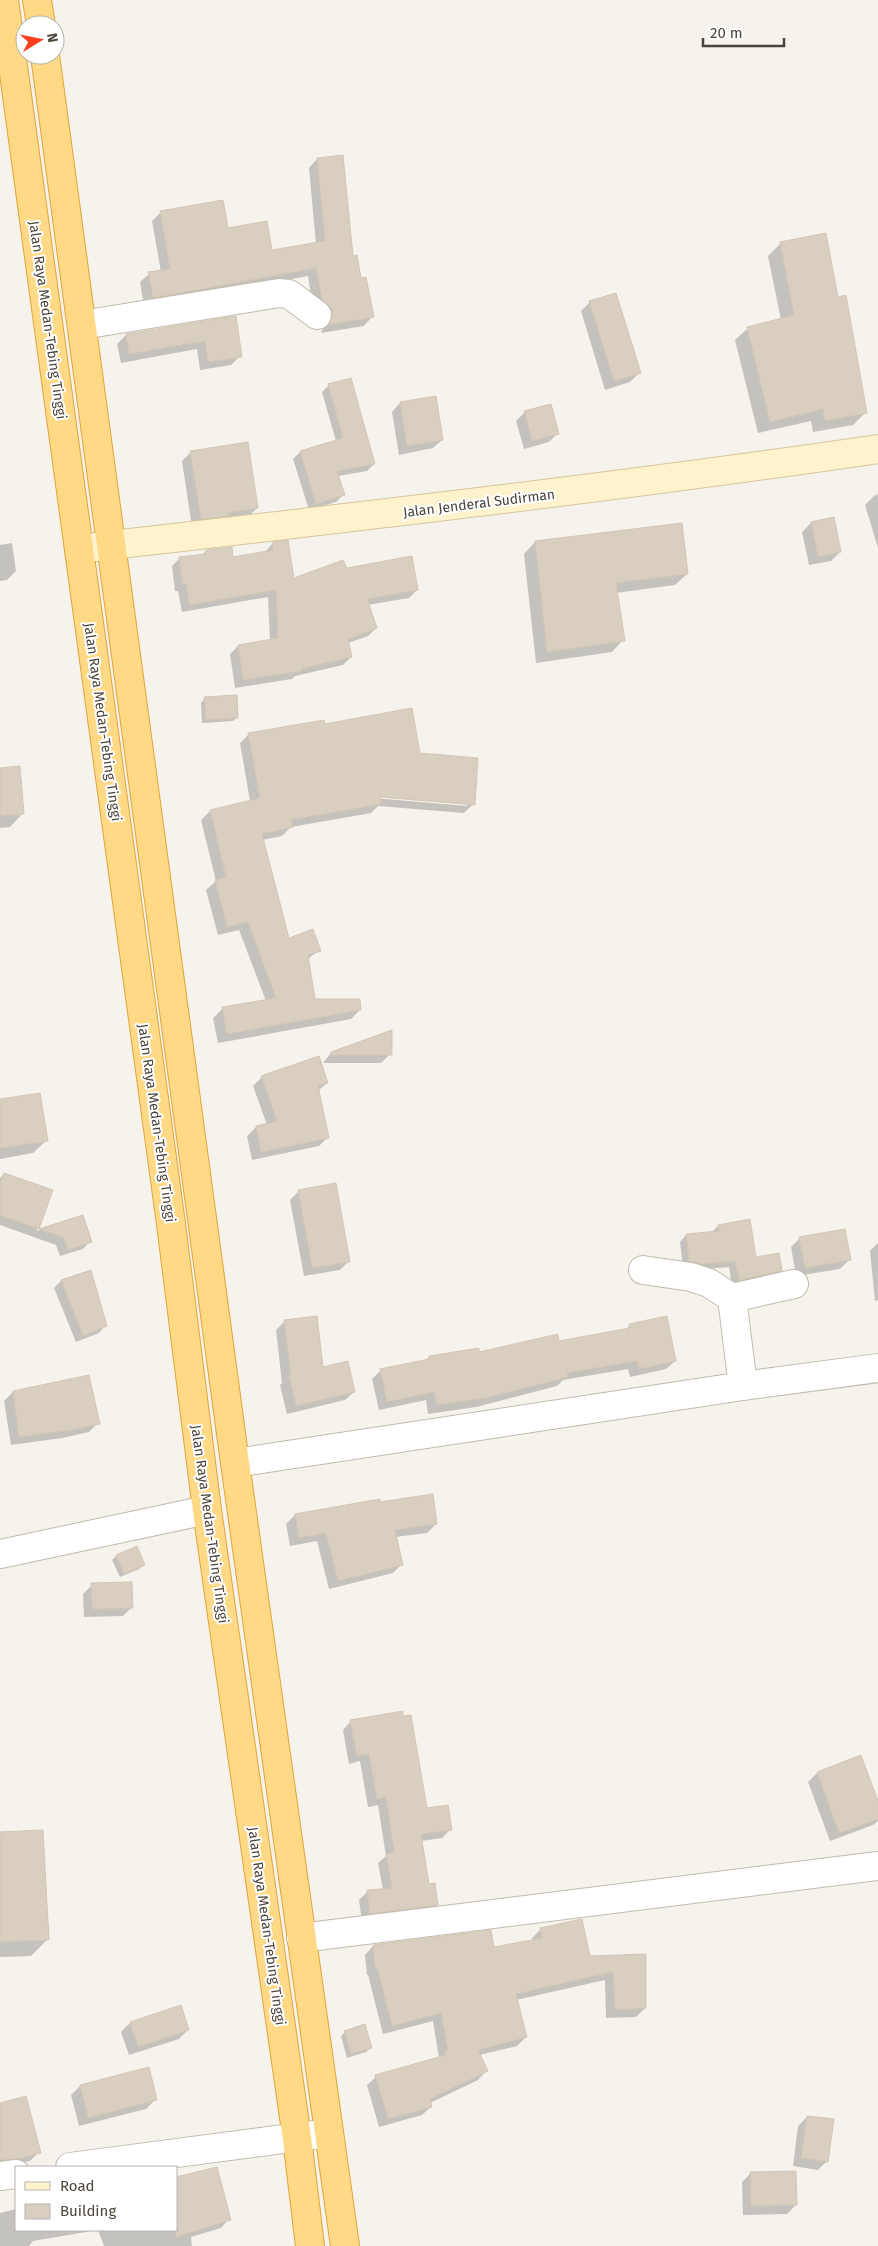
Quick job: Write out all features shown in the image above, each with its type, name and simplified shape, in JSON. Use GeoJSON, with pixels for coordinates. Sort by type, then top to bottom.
{"type":"FeatureCollection","features":[{"type":"Feature","properties":{"kind":"highway","name":"Jalan Raya Medan-Tebing Tinggi"},"geometry":{"type":"LineString","coordinates":[[4,0],[207,1510],[297,2138],[310,2246]]}},
{"type":"Feature","properties":{"kind":"highway"},"geometry":{"type":"LineString","coordinates":[[37,0],[39,15]]}},
{"type":"Feature","properties":{"kind":"highway"},"geometry":{"type":"LineString","coordinates":[[46,65],[235,1463],[280,1772],[345,2246]]}},
{"type":"Feature","properties":{"kind":"highway"},"geometry":{"type":"LineString","coordinates":[[159,1143],[191,1137]]}},
{"type":"Feature","properties":{"kind":"main road","name":"Jalan Jenderal Sudirman"},"geometry":{"type":"LineString","coordinates":[[79,550],[675,479],[878,449]]}},
{"type":"Feature","properties":{"kind":"street"},"geometry":{"type":"LineString","coordinates":[[82,325],[279,293],[289,294],[317,315]]}},
{"type":"Feature","properties":{"kind":"street"},"geometry":{"type":"LineString","coordinates":[[643,1270],[691,1277],[709,1283],[732,1298],[794,1284]]}},
{"type":"Feature","properties":{"kind":"street"},"geometry":{"type":"LineString","coordinates":[[732,1298],[743,1386]]}},
{"type":"Feature","properties":{"kind":"street"},"geometry":{"type":"LineString","coordinates":[[235,1463],[743,1386],[878,1368]]}},
{"type":"Feature","properties":{"kind":"street"},"geometry":{"type":"LineString","coordinates":[[0,1554],[207,1510]]}},
{"type":"Feature","properties":{"kind":"street"},"geometry":{"type":"LineString","coordinates":[[302,1938],[878,1866]]}},
{"type":"Feature","properties":{"kind":"street"},"geometry":{"type":"LineString","coordinates":[[78,2166],[330,2133]]}},
{"type":"Feature","properties":{"kind":"street"},"geometry":{"type":"LineString","coordinates":[[0,2176],[15,2174]]}},
{"type":"Feature","properties":{"kind":"building"},"geometry":{"type":"Polygon","coordinates":[[[343,155],[353,256],[357,255],[361,278],[366,277],[374,317],[328,325],[332,317],[332,309],[322,299],[316,268],[153,298],[148,272],[170,269],[160,211],[223,200],[228,228],[267,221],[272,250],[325,241],[317,158],[343,155]]]}},
{"type":"Feature","properties":{"kind":"building"},"geometry":{"type":"Polygon","coordinates":[[[826,233],[838,297],[846,295],[867,413],[825,421],[823,409],[770,422],[747,327],[794,315],[780,242],[826,233]]]}},
{"type":"Feature","properties":{"kind":"building"},"geometry":{"type":"Polygon","coordinates":[[[616,293],[641,373],[614,381],[589,301],[616,293]]]}},
{"type":"Feature","properties":{"kind":"building"},"geometry":{"type":"Polygon","coordinates":[[[236,316],[242,357],[208,362],[205,341],[129,354],[126,334],[236,316]]]}},
{"type":"Feature","properties":{"kind":"building"},"geometry":{"type":"Polygon","coordinates":[[[351,378],[375,464],[337,471],[345,495],[316,504],[300,451],[343,438],[328,384],[351,378]]]}},
{"type":"Feature","properties":{"kind":"building"},"geometry":{"type":"Polygon","coordinates":[[[436,396],[443,440],[407,446],[400,402],[436,396]]]}},
{"type":"Feature","properties":{"kind":"building"},"geometry":{"type":"Polygon","coordinates":[[[551,404],[559,434],[532,441],[524,411],[551,404]]]}},
{"type":"Feature","properties":{"kind":"building"},"geometry":{"type":"Polygon","coordinates":[[[248,442],[258,508],[228,513],[228,516],[201,519],[190,451],[248,442]]]}},
{"type":"Feature","properties":{"kind":"building"},"geometry":{"type":"Polygon","coordinates":[[[834,517],[841,552],[818,557],[811,522],[834,517]]]}},
{"type":"Feature","properties":{"kind":"building"},"geometry":{"type":"Polygon","coordinates":[[[682,523],[688,574],[616,583],[625,641],[547,652],[535,541],[682,523]]]}},
{"type":"Feature","properties":{"kind":"building"},"geometry":{"type":"Polygon","coordinates":[[[288,540],[294,578],[343,560],[347,568],[412,556],[418,590],[367,599],[377,628],[348,639],[352,657],[301,669],[301,671],[243,680],[238,645],[278,638],[276,590],[189,605],[186,584],[182,584],[179,557],[206,554],[206,550],[232,547],[233,557],[273,550],[273,542],[288,540]]]}},
{"type":"Feature","properties":{"kind":"building"},"geometry":{"type":"Polygon","coordinates":[[[237,695],[238,718],[206,720],[204,697],[237,695]]]}},
{"type":"Feature","properties":{"kind":"building"},"geometry":{"type":"Polygon","coordinates":[[[412,708],[420,753],[478,758],[475,805],[380,797],[382,804],[291,820],[293,827],[262,834],[289,938],[313,929],[321,951],[308,955],[315,999],[360,999],[361,1010],[227,1034],[222,1007],[276,998],[248,922],[227,927],[215,880],[226,877],[210,810],[260,798],[248,733],[324,720],[325,724],[412,708]]]}},
{"type":"Feature","properties":{"kind":"building"},"geometry":{"type":"Polygon","coordinates":[[[20,766],[24,814],[0,816],[0,768],[20,766]]]}},
{"type":"Feature","properties":{"kind":"building"},"geometry":{"type":"Polygon","coordinates":[[[392,1030],[392,1055],[331,1055],[331,1052],[392,1030]]]}},
{"type":"Feature","properties":{"kind":"building"},"geometry":{"type":"Polygon","coordinates":[[[319,1056],[328,1083],[318,1086],[329,1138],[261,1152],[256,1126],[277,1121],[261,1076],[319,1056]]]}},
{"type":"Feature","properties":{"kind":"building"},"geometry":{"type":"Polygon","coordinates":[[[40,1093],[48,1141],[0,1148],[0,1099],[40,1093]]]}},
{"type":"Feature","properties":{"kind":"building"},"geometry":{"type":"Polygon","coordinates":[[[4,1173],[53,1190],[39,1229],[83,1215],[92,1242],[68,1250],[64,1238],[0,1215],[0,1184],[4,1173]]]}},
{"type":"Feature","properties":{"kind":"building"},"geometry":{"type":"Polygon","coordinates":[[[336,1183],[350,1262],[312,1268],[298,1190],[336,1183]]]}},
{"type":"Feature","properties":{"kind":"building"},"geometry":{"type":"Polygon","coordinates":[[[750,1219],[756,1257],[779,1253],[782,1271],[739,1280],[735,1261],[702,1264],[689,1261],[686,1234],[719,1231],[718,1225],[750,1219]]]}},
{"type":"Feature","properties":{"kind":"building"},"geometry":{"type":"Polygon","coordinates":[[[845,1229],[851,1260],[805,1268],[799,1237],[845,1229]]]}},
{"type":"Feature","properties":{"kind":"building"},"geometry":{"type":"Polygon","coordinates":[[[91,1270],[107,1326],[83,1336],[61,1280],[91,1270]]]}},
{"type":"Feature","properties":{"kind":"building"},"geometry":{"type":"Polygon","coordinates":[[[317,1316],[323,1367],[348,1361],[355,1392],[296,1406],[289,1375],[291,1375],[284,1320],[317,1316]]]}},
{"type":"Feature","properties":{"kind":"building"},"geometry":{"type":"Polygon","coordinates":[[[667,1316],[676,1361],[639,1369],[637,1361],[567,1373],[568,1377],[486,1398],[437,1405],[434,1392],[387,1402],[380,1369],[429,1359],[429,1356],[479,1348],[479,1352],[558,1334],[559,1341],[630,1328],[629,1324],[667,1316]]]}},
{"type":"Feature","properties":{"kind":"building"},"geometry":{"type":"Polygon","coordinates":[[[89,1375],[100,1424],[19,1437],[13,1391],[89,1375]]]}},
{"type":"Feature","properties":{"kind":"building"},"geometry":{"type":"Polygon","coordinates":[[[433,1494],[437,1524],[395,1530],[403,1565],[338,1581],[326,1533],[299,1538],[295,1514],[380,1499],[380,1502],[433,1494]]]}},
{"type":"Feature","properties":{"kind":"building"},"geometry":{"type":"Polygon","coordinates":[[[137,1546],[145,1565],[124,1574],[116,1555],[137,1546]]]}},
{"type":"Feature","properties":{"kind":"building"},"geometry":{"type":"Polygon","coordinates":[[[132,1582],[133,1608],[92,1609],[91,1583],[132,1582]]]}},
{"type":"Feature","properties":{"kind":"building"},"geometry":{"type":"Polygon","coordinates":[[[403,1711],[403,1716],[411,1715],[427,1808],[448,1805],[452,1830],[421,1834],[429,1884],[435,1883],[438,1905],[370,1914],[367,1890],[392,1888],[386,1854],[394,1852],[386,1797],[377,1799],[369,1754],[357,1756],[350,1720],[403,1711]]]}},
{"type":"Feature","properties":{"kind":"building"},"geometry":{"type":"Polygon","coordinates":[[[861,1755],[878,1801],[878,1819],[839,1833],[817,1772],[861,1755]]]}},
{"type":"Feature","properties":{"kind":"building"},"geometry":{"type":"Polygon","coordinates":[[[43,1830],[49,1940],[0,1942],[0,1832],[43,1830]]]}},
{"type":"Feature","properties":{"kind":"building"},"geometry":{"type":"Polygon","coordinates":[[[582,1919],[590,1956],[646,1954],[646,2008],[615,2010],[613,1972],[516,1994],[527,2037],[478,2050],[488,2071],[430,2099],[432,2107],[388,2119],[375,2075],[446,2055],[444,2052],[448,2050],[441,2013],[392,2026],[377,1967],[375,1967],[373,1945],[491,1930],[494,1947],[542,1938],[540,1928],[582,1919]]]}},
{"type":"Feature","properties":{"kind":"building"},"geometry":{"type":"Polygon","coordinates":[[[181,2005],[189,2030],[138,2047],[130,2022],[181,2005]]]}},
{"type":"Feature","properties":{"kind":"building"},"geometry":{"type":"Polygon","coordinates":[[[365,2024],[372,2048],[351,2054],[344,2031],[365,2024]]]}},
{"type":"Feature","properties":{"kind":"building"},"geometry":{"type":"Polygon","coordinates":[[[149,2067],[157,2100],[88,2118],[80,2085],[149,2067]]]}},
{"type":"Feature","properties":{"kind":"building"},"geometry":{"type":"Polygon","coordinates":[[[26,2096],[41,2153],[18,2159],[0,2160],[0,2103],[26,2096]]]}},
{"type":"Feature","properties":{"kind":"building"},"geometry":{"type":"Polygon","coordinates":[[[807,2116],[834,2119],[828,2162],[801,2158],[807,2116]]]}},
{"type":"Feature","properties":{"kind":"building"},"geometry":{"type":"Polygon","coordinates":[[[217,2167],[231,2220],[176,2237],[176,2231],[178,2231],[178,2177],[217,2167]]]}},
{"type":"Feature","properties":{"kind":"building"},"geometry":{"type":"Polygon","coordinates":[[[796,2171],[797,2205],[751,2206],[750,2172],[796,2171]]]}}]}
